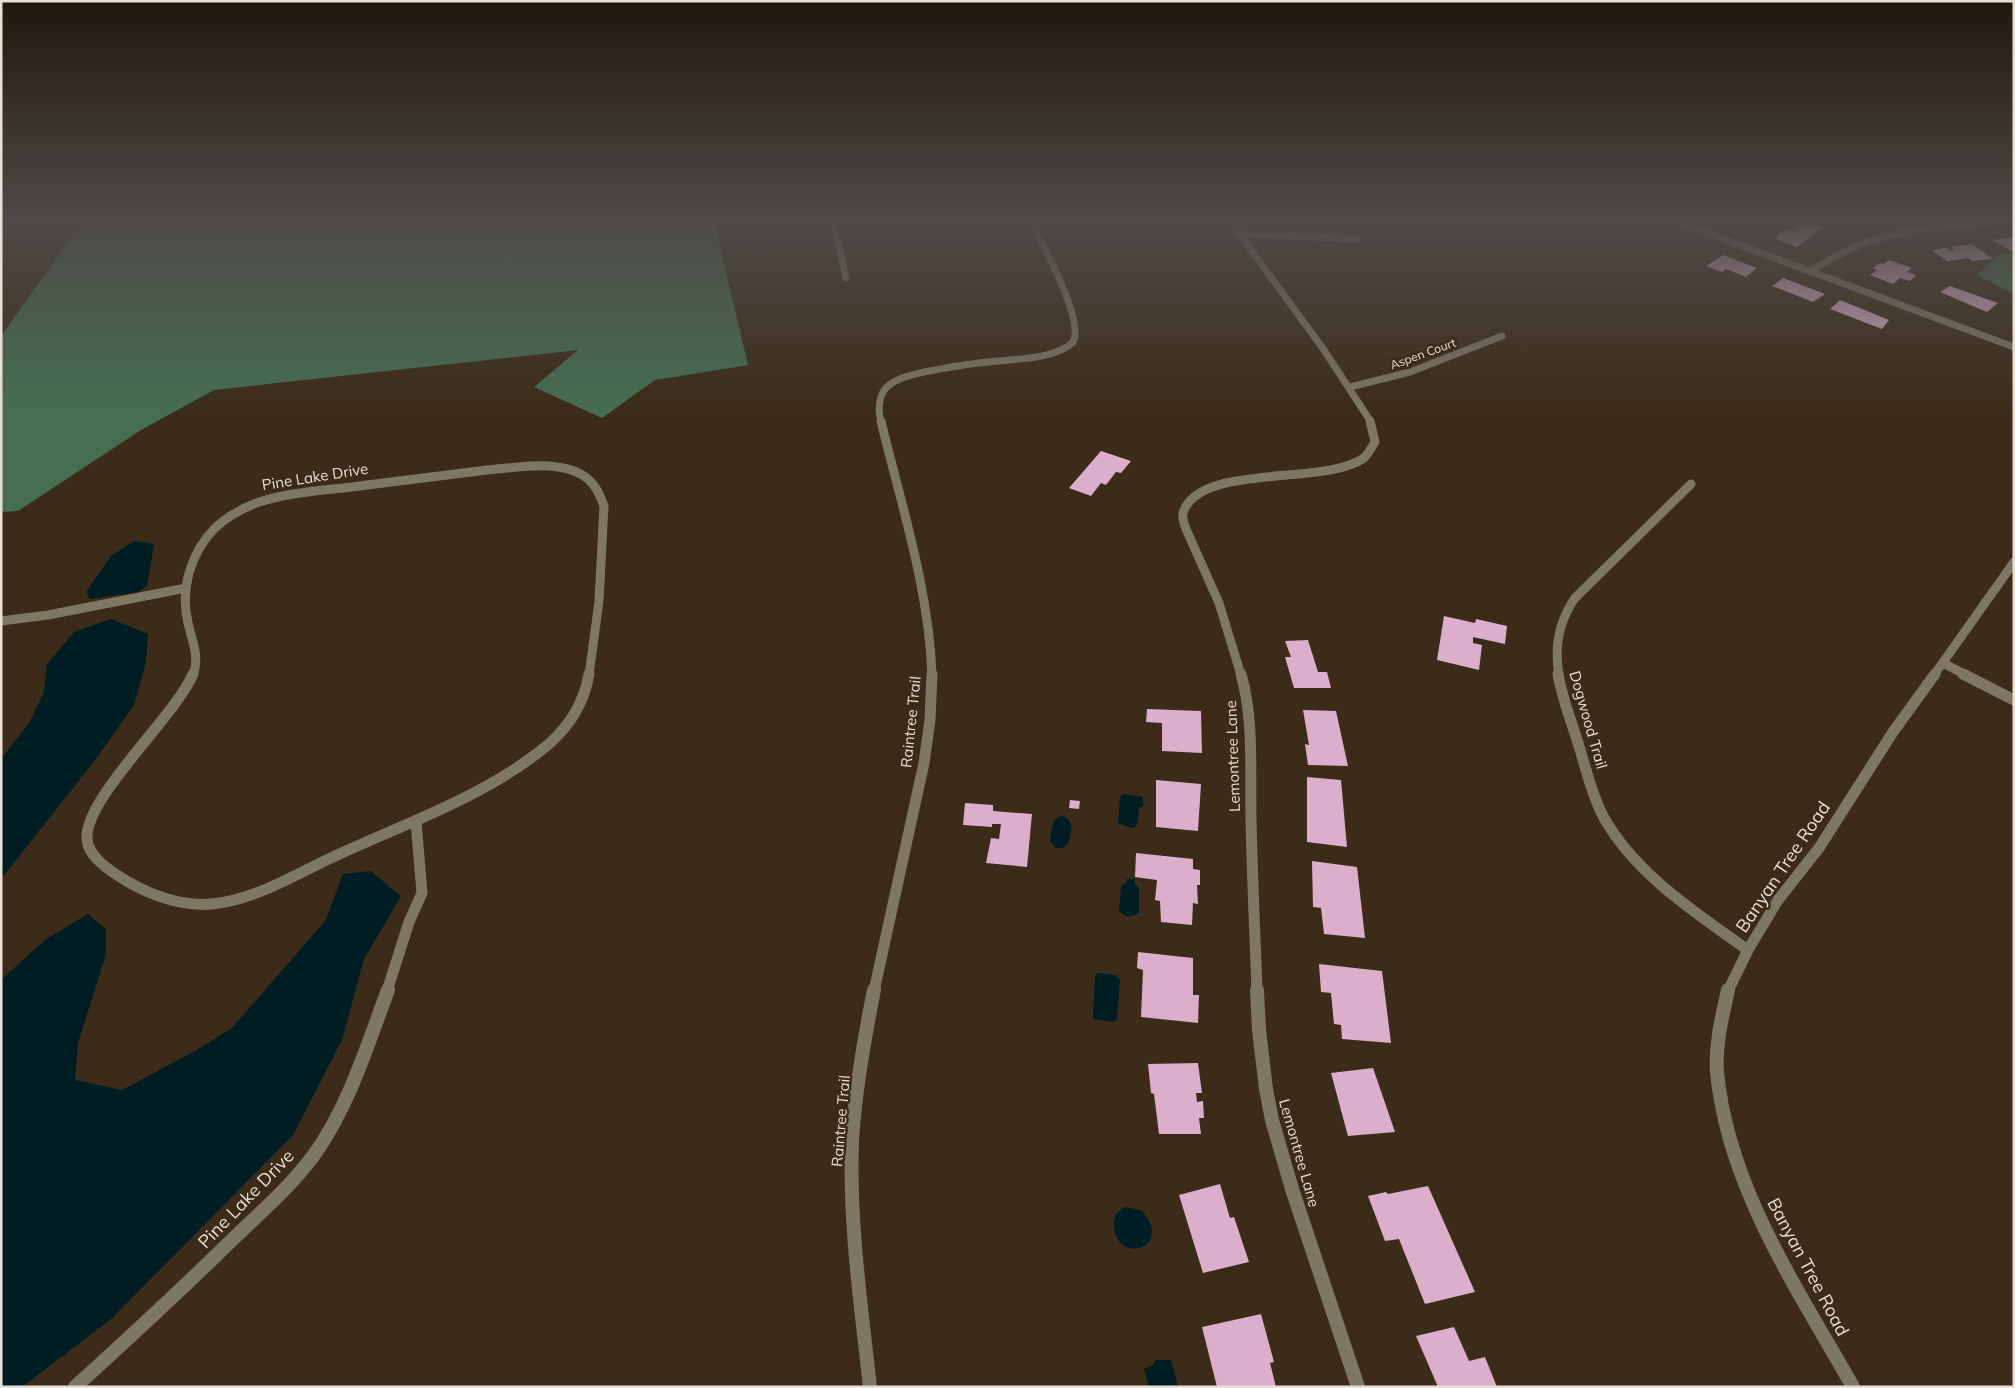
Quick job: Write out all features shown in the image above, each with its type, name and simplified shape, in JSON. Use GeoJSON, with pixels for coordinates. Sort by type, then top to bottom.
{"type":"FeatureCollection","features":[{"type":"Feature","properties":{"kind":"street","name":"Raintree Trail"},"geometry":{"type":"LineString","coordinates":[[870,1387],[854,1227],[851,1164],[855,1105],[872,997],[920,784],[932,677],[930,639],[919,577],[880,415],[880,401],[886,387],[899,378],[934,370],[1059,351],[1074,340],[1077,333],[1077,324],[1061,286]]}},
{"type":"Feature","properties":{"kind":"street","name":"Lemontree Lane"},"geometry":{"type":"LineString","coordinates":[[1277,286],[1350,387],[1369,418],[1375,433],[1374,446],[1364,458],[1339,468],[1214,486],[1191,499],[1185,507],[1183,515],[1186,529],[1219,603],[1244,685],[1249,723],[1251,838],[1259,1030],[1267,1097],[1292,1189],[1358,1387]]}},
{"type":"Feature","properties":{"kind":"street"},"geometry":{"type":"LineString","coordinates":[[1851,286],[2014,347]]}},
{"type":"Feature","properties":{"kind":"street","name":"Aspen Court"},"geometry":{"type":"LineString","coordinates":[[1350,387],[1410,372],[1502,336]]}},
{"type":"Feature","properties":{"kind":"street","name":"Pine Lake Drive"},"geometry":{"type":"LineString","coordinates":[[521,467],[564,469],[589,477],[602,494],[604,537],[596,633],[588,682],[579,709],[570,724],[555,739],[526,762],[484,787],[416,822],[347,851],[264,890],[214,904],[192,905],[171,901],[123,879],[103,865],[91,851],[87,837],[89,823],[96,808],[109,788],[164,720],[195,670],[196,653],[186,615],[186,588],[195,557],[203,542],[217,526],[237,512],[274,498],[468,472],[521,467]]}},
{"type":"Feature","properties":{"kind":"street","name":"Dogwood Trail"},"geometry":{"type":"LineString","coordinates":[[1691,484],[1580,592],[1566,611],[1562,620],[1557,641],[1557,662],[1561,685],[1584,764],[1599,807],[1614,833],[1646,869],[1686,905],[1748,950]]}},
{"type":"Feature","properties":{"kind":"street","name":"Banyan Tree Road"},"geometry":{"type":"LineString","coordinates":[[1853,1387],[1773,1245],[1743,1178],[1725,1120],[1717,1071],[1719,1026],[1729,988],[1748,950],[1778,900],[1819,848],[1893,732],[2014,562]]}},
{"type":"Feature","properties":{"kind":"street"},"geometry":{"type":"LineString","coordinates":[[1,622],[48,615],[186,588]]}},
{"type":"Feature","properties":{"kind":"street"},"geometry":{"type":"LineString","coordinates":[[1943,663],[2014,700]]}},
{"type":"Feature","properties":{"kind":"street","name":"Pine Lake Drive"},"geometry":{"type":"LineString","coordinates":[[75,1387],[173,1298],[292,1183],[314,1155],[334,1123],[356,1079],[396,968],[409,922],[422,894],[416,822]]}},
{"type":"Feature","properties":{"kind":"green space"},"geometry":{"type":"Polygon","coordinates":[[[37,286],[729,286],[748,365],[655,380],[602,418],[534,387],[578,350],[214,390],[141,430],[18,511],[1,512],[1,336],[37,286]]]}},
{"type":"Feature","properties":{"kind":"green space"},"geometry":{"type":"Polygon","coordinates":[[[1998,286],[2014,286],[2014,294],[1998,286]]]}},
{"type":"Feature","properties":{"kind":"water"},"geometry":{"type":"Polygon","coordinates":[[[134,541],[154,544],[147,586],[138,592],[90,599],[86,592],[111,556],[134,541]]]}},
{"type":"Feature","properties":{"kind":"water"},"geometry":{"type":"Polygon","coordinates":[[[111,619],[148,634],[146,662],[134,705],[96,759],[1,879],[1,759],[29,723],[44,692],[47,664],[74,632],[111,619]]]}},
{"type":"Feature","properties":{"kind":"water"},"geometry":{"type":"Polygon","coordinates":[[[1124,794],[1143,797],[1143,806],[1139,808],[1137,825],[1132,828],[1118,823],[1120,797],[1124,794]]]}},
{"type":"Feature","properties":{"kind":"water"},"geometry":{"type":"Polygon","coordinates":[[[1062,816],[1071,824],[1071,832],[1068,844],[1062,848],[1056,848],[1050,841],[1052,829],[1056,819],[1062,816]]]}},
{"type":"Feature","properties":{"kind":"water"},"geometry":{"type":"Polygon","coordinates":[[[371,871],[401,896],[364,959],[342,1040],[293,1135],[111,1319],[22,1387],[1,1387],[1,980],[45,940],[88,914],[106,929],[106,954],[78,1043],[75,1080],[122,1090],[195,1051],[232,1028],[326,920],[343,874],[371,871]]]}},
{"type":"Feature","properties":{"kind":"water"},"geometry":{"type":"Polygon","coordinates":[[[1126,879],[1135,879],[1135,884],[1139,888],[1139,913],[1131,916],[1126,916],[1119,911],[1121,886],[1127,882],[1126,879]]]}},
{"type":"Feature","properties":{"kind":"water"},"geometry":{"type":"Polygon","coordinates":[[[1098,973],[1116,975],[1120,980],[1117,1019],[1114,1022],[1093,1019],[1095,976],[1098,973]]]}},
{"type":"Feature","properties":{"kind":"water"},"geometry":{"type":"Polygon","coordinates":[[[1125,1207],[1141,1210],[1150,1223],[1152,1234],[1149,1242],[1142,1247],[1133,1249],[1124,1246],[1117,1239],[1114,1220],[1118,1212],[1125,1207]]]}},
{"type":"Feature","properties":{"kind":"water"},"geometry":{"type":"Polygon","coordinates":[[[1156,1360],[1171,1360],[1178,1387],[1149,1387],[1144,1369],[1152,1366],[1156,1360]]]}},
{"type":"Feature","properties":{"kind":"building"},"geometry":{"type":"Polygon","coordinates":[[[1772,286],[1803,286],[1825,294],[1813,302],[1772,286]]]}},
{"type":"Feature","properties":{"kind":"building"},"geometry":{"type":"Polygon","coordinates":[[[1950,286],[1998,303],[1987,312],[1940,292],[1950,286]]]}},
{"type":"Feature","properties":{"kind":"building"},"geometry":{"type":"Polygon","coordinates":[[[1840,300],[1889,320],[1882,329],[1830,309],[1840,300]]]}},
{"type":"Feature","properties":{"kind":"building"},"geometry":{"type":"Polygon","coordinates":[[[1101,451],[1131,461],[1121,473],[1116,472],[1106,485],[1101,483],[1091,496],[1069,488],[1101,451]]]}},
{"type":"Feature","properties":{"kind":"building"},"geometry":{"type":"Polygon","coordinates":[[[1444,616],[1475,623],[1476,619],[1507,626],[1505,644],[1473,637],[1473,643],[1482,645],[1479,670],[1437,660],[1444,616]]]}},
{"type":"Feature","properties":{"kind":"building"},"geometry":{"type":"Polygon","coordinates":[[[1308,640],[1318,672],[1327,672],[1331,688],[1294,688],[1285,657],[1291,657],[1285,641],[1308,640]]]}},
{"type":"Feature","properties":{"kind":"building"},"geometry":{"type":"Polygon","coordinates":[[[1147,709],[1201,711],[1202,753],[1162,751],[1162,723],[1146,722],[1147,709]]]}},
{"type":"Feature","properties":{"kind":"building"},"geometry":{"type":"Polygon","coordinates":[[[1303,710],[1336,711],[1348,766],[1308,765],[1305,744],[1309,745],[1303,710]]]}},
{"type":"Feature","properties":{"kind":"building"},"geometry":{"type":"Polygon","coordinates":[[[1307,777],[1341,780],[1347,847],[1307,842],[1307,777]]]}},
{"type":"Feature","properties":{"kind":"building"},"geometry":{"type":"Polygon","coordinates":[[[1156,780],[1201,784],[1198,831],[1156,827],[1156,780]]]}},
{"type":"Feature","properties":{"kind":"building"},"geometry":{"type":"Polygon","coordinates":[[[1070,800],[1080,801],[1079,809],[1069,808],[1070,800]]]}},
{"type":"Feature","properties":{"kind":"building"},"geometry":{"type":"Polygon","coordinates":[[[965,803],[993,805],[993,811],[1032,814],[1027,867],[986,863],[991,838],[999,839],[1001,824],[992,824],[992,827],[963,825],[965,803]]]}},
{"type":"Feature","properties":{"kind":"building"},"geometry":{"type":"Polygon","coordinates":[[[1136,853],[1193,859],[1193,869],[1200,870],[1200,885],[1197,885],[1198,904],[1193,903],[1192,925],[1161,922],[1160,901],[1155,900],[1157,880],[1135,877],[1136,853]]]}},
{"type":"Feature","properties":{"kind":"building"},"geometry":{"type":"Polygon","coordinates":[[[1312,861],[1357,867],[1365,938],[1324,934],[1321,908],[1313,907],[1312,861]]]}},
{"type":"Feature","properties":{"kind":"building"},"geometry":{"type":"Polygon","coordinates":[[[1138,952],[1193,958],[1193,995],[1199,995],[1198,1023],[1141,1017],[1143,970],[1137,968],[1138,952]]]}},
{"type":"Feature","properties":{"kind":"building"},"geometry":{"type":"Polygon","coordinates":[[[1319,964],[1382,971],[1391,1043],[1342,1039],[1341,1025],[1334,1024],[1331,993],[1321,992],[1319,964]]]}},
{"type":"Feature","properties":{"kind":"building"},"geometry":{"type":"Polygon","coordinates":[[[1198,1063],[1202,1093],[1196,1093],[1197,1102],[1203,1101],[1204,1118],[1199,1118],[1201,1134],[1159,1134],[1154,1094],[1151,1093],[1148,1064],[1198,1063]]]}},
{"type":"Feature","properties":{"kind":"building"},"geometry":{"type":"Polygon","coordinates":[[[1373,1068],[1395,1132],[1348,1136],[1331,1073],[1373,1068]]]}},
{"type":"Feature","properties":{"kind":"building"},"geometry":{"type":"Polygon","coordinates":[[[1220,1184],[1230,1218],[1234,1217],[1249,1262],[1203,1273],[1179,1195],[1220,1184]]]}},
{"type":"Feature","properties":{"kind":"building"},"geometry":{"type":"Polygon","coordinates":[[[1428,1186],[1475,1292],[1425,1304],[1399,1239],[1385,1241],[1368,1196],[1428,1186]]]}},
{"type":"Feature","properties":{"kind":"building"},"geometry":{"type":"Polygon","coordinates":[[[1261,1314],[1274,1362],[1270,1363],[1276,1387],[1217,1387],[1202,1327],[1261,1314]]]}},
{"type":"Feature","properties":{"kind":"building"},"geometry":{"type":"Polygon","coordinates":[[[1454,1327],[1469,1361],[1485,1357],[1497,1387],[1438,1387],[1416,1336],[1454,1327]]]}}]}
